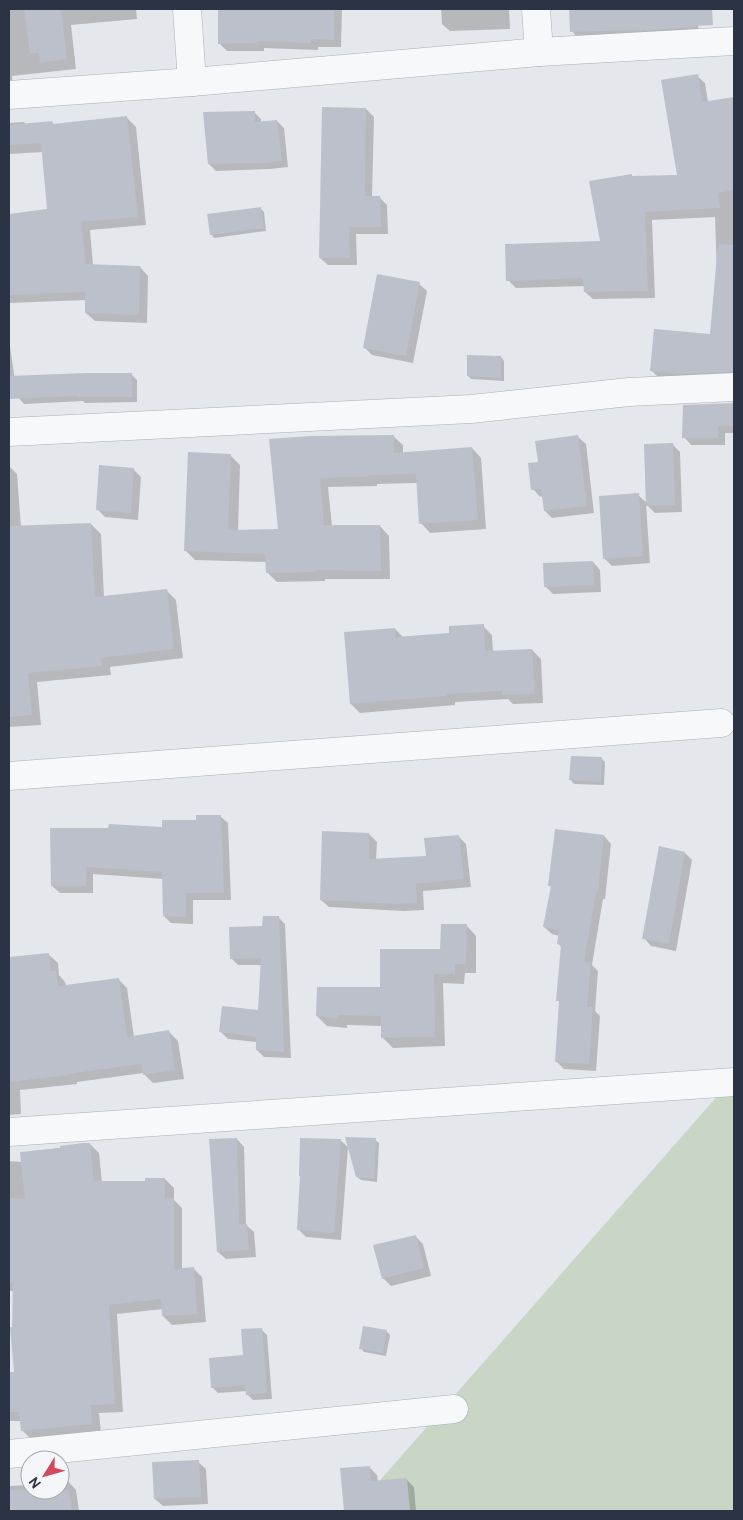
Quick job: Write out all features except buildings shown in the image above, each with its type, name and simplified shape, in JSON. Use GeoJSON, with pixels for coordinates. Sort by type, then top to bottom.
{"type":"FeatureCollection","features":[{"type":"Feature","properties":{"kind":"street"},"geometry":{"type":"LineString","coordinates":[[187,9],[192,82]]}},
{"type":"Feature","properties":{"kind":"street"},"geometry":{"type":"LineString","coordinates":[[536,9],[539,52]]}},
{"type":"Feature","properties":{"kind":"street"},"geometry":{"type":"LineString","coordinates":[[9,95],[192,82],[539,52],[734,41]]}},
{"type":"Feature","properties":{"kind":"street"},"geometry":{"type":"LineString","coordinates":[[9,432],[471,409],[630,392],[734,388]]}},
{"type":"Feature","properties":{"kind":"street"},"geometry":{"type":"LineString","coordinates":[[9,776],[721,723]]}},
{"type":"Feature","properties":{"kind":"street"},"geometry":{"type":"LineString","coordinates":[[9,1132],[734,1082]]}},
{"type":"Feature","properties":{"kind":"street"},"geometry":{"type":"LineString","coordinates":[[9,1454],[454,1409]]}},
{"type":"Feature","properties":{"kind":"green space"},"geometry":{"type":"Polygon","coordinates":[[[734,1077],[734,1511],[353,1511],[734,1077]]]}}]}
